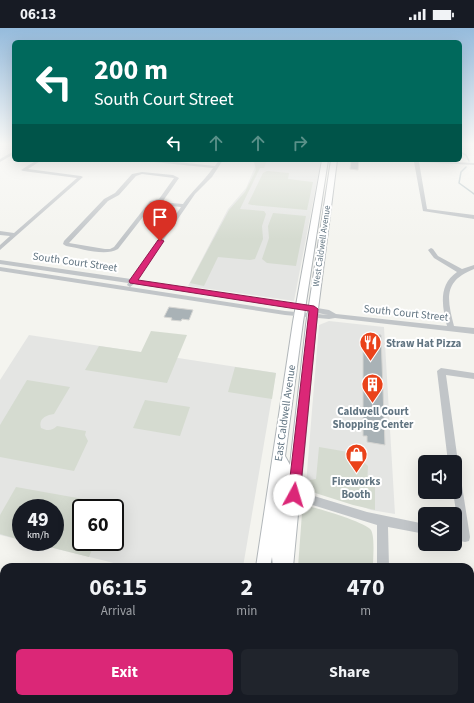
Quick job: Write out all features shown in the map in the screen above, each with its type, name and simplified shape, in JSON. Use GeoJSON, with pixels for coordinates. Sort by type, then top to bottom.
{"type":"FeatureCollection","features":[{"type":"Feature","properties":{"kind":"main road","name":"West Caldwell Avenue"},"geometry":{"type":"LineString","coordinates":[[300,310],[322,176]]}},
{"type":"Feature","properties":{"kind":"main road","name":"West Caldwell Avenue"},"geometry":{"type":"LineString","coordinates":[[313,312],[332,176]]}},
{"type":"Feature","properties":{"kind":"main road"},"geometry":{"type":"LineString","coordinates":[[316,213],[321,217],[318,238],[322,245]]}},
{"type":"Feature","properties":{"kind":"main road","name":"East Caldwell Avenue"},"geometry":{"type":"LineString","coordinates":[[264,563],[300,310]]}},
{"type":"Feature","properties":{"kind":"main road","name":"East Caldwell Avenue"},"geometry":{"type":"LineString","coordinates":[[286,563],[313,312]]}},
{"type":"Feature","properties":{"kind":"main road"},"geometry":{"type":"LineString","coordinates":[[278,457],[284,463],[286,473],[277,544],[279,563]]}},
{"type":"Feature","properties":{"kind":"street"},"geometry":{"type":"LineString","coordinates":[[0,248],[81,177],[77,176]]}},
{"type":"Feature","properties":{"kind":"street"},"geometry":{"type":"LineString","coordinates":[[134,176],[117,194],[105,200],[67,241],[66,244],[105,251],[114,250],[152,202],[161,200],[185,204]]}},
{"type":"Feature","properties":{"kind":"street"},"geometry":{"type":"LineString","coordinates":[[161,200],[176,179],[176,177],[172,176]]}},
{"type":"Feature","properties":{"kind":"street"},"geometry":{"type":"LineString","coordinates":[[128,289],[185,204],[207,176]]}},
{"type":"Feature","properties":{"kind":"street"},"geometry":{"type":"LineString","coordinates":[[419,176],[425,210],[474,217]]}},
{"type":"Feature","properties":{"kind":"street"},"geometry":{"type":"LineString","coordinates":[[152,202],[185,204]]}},
{"type":"Feature","properties":{"kind":"street"},"geometry":{"type":"LineString","coordinates":[[0,233],[15,235]]}},
{"type":"Feature","properties":{"kind":"street"},"geometry":{"type":"LineString","coordinates":[[431,250],[436,257],[462,272]]}},
{"type":"Feature","properties":{"kind":"street","name":"South Court Street"},"geometry":{"type":"LineString","coordinates":[[0,262],[133,281],[313,312],[329,317],[335,316],[474,331]]}},
{"type":"Feature","properties":{"kind":"street"},"geometry":{"type":"LineString","coordinates":[[451,329],[445,304],[446,289],[450,282],[462,272],[474,267]]}},
{"type":"Feature","properties":{"kind":"street","name":"South Court Street"},"geometry":{"type":"LineString","coordinates":[[0,270],[128,289],[300,310]]}},
{"type":"Feature","properties":{"kind":"street"},"geometry":{"type":"LineString","coordinates":[[452,455],[441,371],[474,376]]}},
{"type":"Feature","properties":{"kind":"street"},"geometry":{"type":"LineString","coordinates":[[294,495],[326,503],[382,521],[418,528]]}},
{"type":"Feature","properties":{"kind":"street"},"geometry":{"type":"LineString","coordinates":[[382,521],[383,563]]}},
{"type":"Feature","properties":{"kind":"shaded area"},"geometry":{"type":"Polygon","coordinates":[[[251,176],[318,176],[294,301],[188,286],[228,209],[246,188],[251,176]]]}},
{"type":"Feature","properties":{"kind":"shaded area"},"geometry":{"type":"Polygon","coordinates":[[[253,176],[256,176],[240,209],[264,211],[266,214],[262,226],[263,239],[255,259],[250,260],[218,257],[204,286],[190,283],[229,210],[245,192],[253,176]]]}},
{"type":"Feature","properties":{"kind":"shaded area"},"geometry":{"type":"Polygon","coordinates":[[[261,176],[288,176],[288,179],[313,182],[307,210],[248,204],[261,176]]]}},
{"type":"Feature","properties":{"kind":"shaded area"},"geometry":{"type":"Polygon","coordinates":[[[273,213],[306,216],[296,266],[267,263],[262,259],[269,238],[268,226],[273,213]]]}},
{"type":"Feature","properties":{"kind":"shaded area"},"geometry":{"type":"Polygon","coordinates":[[[329,321],[384,327],[395,514],[371,510],[331,495],[311,490],[306,484],[319,325],[329,321]]]}},
{"type":"Feature","properties":{"kind":"shaded area"},"geometry":{"type":"Polygon","coordinates":[[[151,331],[187,335],[167,383],[85,370],[99,346],[141,352],[151,331]]]}},
{"type":"Feature","properties":{"kind":"shaded area"},"geometry":{"type":"Polygon","coordinates":[[[29,335],[276,373],[244,563],[114,563],[64,551],[64,499],[12,499],[12,538],[0,535],[0,380],[29,335]]]}},
{"type":"Feature","properties":{"kind":"shaded area"},"geometry":{"type":"Polygon","coordinates":[[[235,367],[276,373],[272,399],[228,392],[235,367]]]}},
{"type":"Feature","properties":{"kind":"shaded area"},"geometry":{"type":"Polygon","coordinates":[[[27,380],[70,387],[54,414],[43,418],[40,425],[41,428],[47,430],[51,430],[57,426],[86,431],[85,435],[88,441],[74,471],[0,457],[0,425],[27,380]]]}},
{"type":"Feature","properties":{"kind":"shaded area"},"geometry":{"type":"Polygon","coordinates":[[[145,400],[190,407],[180,436],[133,428],[145,400]]]}},
{"type":"Feature","properties":{"kind":"shaded area"},"geometry":{"type":"Polygon","coordinates":[[[319,447],[354,453],[368,466],[367,485],[375,487],[375,510],[353,505],[309,491],[310,480],[316,479],[319,447]]]}},
{"type":"Feature","properties":{"kind":"shaded area"},"geometry":{"type":"Polygon","coordinates":[[[16,487],[83,499],[72,499],[72,551],[91,551],[89,557],[64,551],[64,499],[12,499],[12,537],[0,534],[0,515],[16,487]]]}},
{"type":"Feature","properties":{"kind":"shaded area"},"geometry":{"type":"Polygon","coordinates":[[[311,507],[353,520],[368,527],[372,533],[373,563],[298,563],[302,513],[304,510],[311,507]]]}},
{"type":"Feature","properties":{"kind":"building"},"geometry":{"type":"Polygon","coordinates":[[[169,307],[193,310],[189,320],[171,320],[172,318],[164,317],[169,307]]]}},
{"type":"Feature","properties":{"kind":"building","name":"Caldwell Court Shopping Center"},"geometry":{"type":"Polygon","coordinates":[[[365,333],[381,335],[385,445],[367,442],[367,436],[363,436],[363,335],[365,335],[365,333]]]}},
{"type":"Feature","properties":{"kind":"waterway"},"geometry":{"type":"LineString","coordinates":[[460,176],[459,183],[474,194]]}},
{"type":"Feature","properties":{"kind":"place","name":"Straw Hat Pizza"},"geometry":{"type":"Point","coordinates":[370,362]}},
{"type":"Feature","properties":{"kind":"place","name":"Caldwell Court Shopping Center"},"geometry":{"type":"Point","coordinates":[373,404]}},
{"type":"Feature","properties":{"kind":"place","name":"Fireworks Booth"},"geometry":{"type":"Point","coordinates":[356,474]}},
{"type":"Feature","properties":{"kind":"route"},"geometry":{"type":"LineString","coordinates":[[160,241],[133,281],[314,309],[311,325],[294,495]]}}]}
